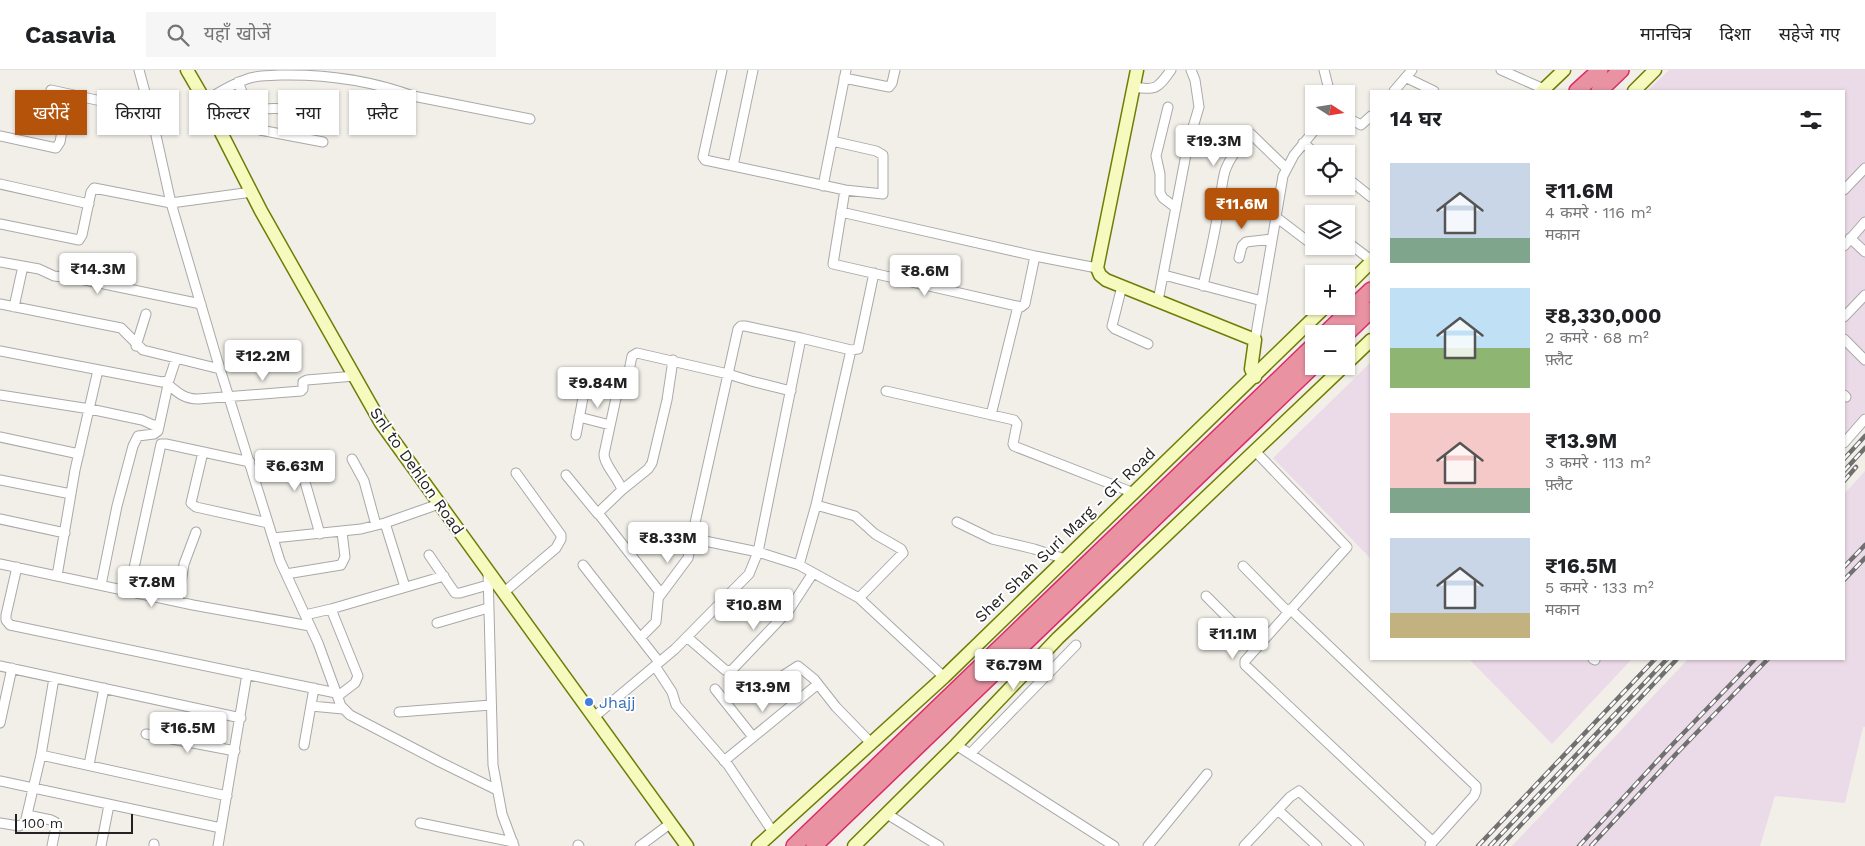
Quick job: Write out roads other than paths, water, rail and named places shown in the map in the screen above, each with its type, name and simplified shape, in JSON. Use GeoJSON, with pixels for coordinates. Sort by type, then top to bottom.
{"type":"FeatureCollection","features":[{"type":"Feature","properties":{"kind":"highway"},"geometry":{"type":"LineString","coordinates":[[1578,90],[1600,70]]}},
{"type":"Feature","properties":{"kind":"highway"},"geometry":{"type":"LineString","coordinates":[[1600,90],[1621,70]]}},
{"type":"Feature","properties":{"kind":"highway"},"geometry":{"type":"LineString","coordinates":[[1334,325],[1370,291]]}},
{"type":"Feature","properties":{"kind":"highway"},"geometry":{"type":"LineString","coordinates":[[1355,325],[1370,311]]}},
{"type":"Feature","properties":{"kind":"highway"},"geometry":{"type":"LineString","coordinates":[[794,846],[1305,354]]}},
{"type":"Feature","properties":{"kind":"highway"},"geometry":{"type":"LineString","coordinates":[[814,846],[1305,375]]}},
{"type":"Feature","properties":{"kind":"street"},"geometry":{"type":"LineString","coordinates":[[138,70],[144,90]]}},
{"type":"Feature","properties":{"kind":"street","name":"Snl to Dehlon Road"},"geometry":{"type":"LineString","coordinates":[[187,70],[199,90]]}},
{"type":"Feature","properties":{"kind":"street"},"geometry":{"type":"LineString","coordinates":[[722,70],[703,158],[707,161],[823,186],[883,194],[884,157],[879,152],[832,141]]}},
{"type":"Feature","properties":{"kind":"street"},"geometry":{"type":"LineString","coordinates":[[733,166],[752,70]]}},
{"type":"Feature","properties":{"kind":"street"},"geometry":{"type":"LineString","coordinates":[[823,186],[845,74],[889,87],[895,70]]}},
{"type":"Feature","properties":{"kind":"street"},"geometry":{"type":"LineString","coordinates":[[1097,268],[1137,70]]}},
{"type":"Feature","properties":{"kind":"street"},"geometry":{"type":"LineString","coordinates":[[1134,87],[1156,88],[1171,70]]}},
{"type":"Feature","properties":{"kind":"street"},"geometry":{"type":"LineString","coordinates":[[1158,301],[1191,132],[1199,107],[1195,80],[1191,70]]}},
{"type":"Feature","properties":{"kind":"street"},"geometry":{"type":"LineString","coordinates":[[1324,70],[1328,85]]}},
{"type":"Feature","properties":{"kind":"street"},"geometry":{"type":"LineString","coordinates":[[1502,70],[1548,89],[1564,70]]}},
{"type":"Feature","properties":{"kind":"street"},"geometry":{"type":"LineString","coordinates":[[1635,90],[1655,70]]}},
{"type":"Feature","properties":{"kind":"street"},"geometry":{"type":"LineString","coordinates":[[1395,90],[1409,74],[1433,90]]}},
{"type":"Feature","properties":{"kind":"street"},"geometry":{"type":"LineString","coordinates":[[223,90],[238,82],[262,76],[305,75],[331,77],[422,98],[530,119]]}},
{"type":"Feature","properties":{"kind":"street"},"geometry":{"type":"LineString","coordinates":[[238,82],[241,90]]}},
{"type":"Feature","properties":{"kind":"street"},"geometry":{"type":"LineString","coordinates":[[1168,107],[1156,156],[1160,174],[1160,193],[1163,198],[1176,208]]}},
{"type":"Feature","properties":{"kind":"street"},"geometry":{"type":"LineString","coordinates":[[1355,122],[1361,125],[1370,117]]}},
{"type":"Feature","properties":{"kind":"street"},"geometry":{"type":"LineString","coordinates":[[268,132],[323,142]]}},
{"type":"Feature","properties":{"kind":"street"},"geometry":{"type":"LineString","coordinates":[[1203,286],[1218,215],[1225,170],[1247,135],[1251,134],[1286,168]]}},
{"type":"Feature","properties":{"kind":"street"},"geometry":{"type":"LineString","coordinates":[[0,136],[56,148],[61,135]]}},
{"type":"Feature","properties":{"kind":"street"},"geometry":{"type":"LineString","coordinates":[[156,135],[171,203],[268,523],[286,574],[310,626],[343,709],[350,715],[496,790]]}},
{"type":"Feature","properties":{"kind":"street","name":"Snl to Dehlon Road"},"geometry":{"type":"LineString","coordinates":[[223,135],[252,192],[388,432],[687,846]]}},
{"type":"Feature","properties":{"kind":"street"},"geometry":{"type":"LineString","coordinates":[[1255,377],[1251,367],[1281,182],[1286,168],[1311,135]]}},
{"type":"Feature","properties":{"kind":"street"},"geometry":{"type":"LineString","coordinates":[[1845,189],[1865,168]]}},
{"type":"Feature","properties":{"kind":"street"},"geometry":{"type":"LineString","coordinates":[[0,184],[89,204]]}},
{"type":"Feature","properties":{"kind":"street"},"geometry":{"type":"LineString","coordinates":[[1355,184],[1370,196]]}},
{"type":"Feature","properties":{"kind":"street"},"geometry":{"type":"LineString","coordinates":[[0,224],[79,240],[94,188],[171,203],[252,192]]}},
{"type":"Feature","properties":{"kind":"street"},"geometry":{"type":"LineString","coordinates":[[845,190],[833,264],[1023,306],[1035,256]]}},
{"type":"Feature","properties":{"kind":"street"},"geometry":{"type":"LineString","coordinates":[[1248,207],[1276,214],[1305,238]]}},
{"type":"Feature","properties":{"kind":"street"},"geometry":{"type":"LineString","coordinates":[[841,212],[1035,256],[1097,268],[1104,278],[1255,340]]}},
{"type":"Feature","properties":{"kind":"street"},"geometry":{"type":"LineString","coordinates":[[1845,245],[1865,222]]}},
{"type":"Feature","properties":{"kind":"street"},"geometry":{"type":"LineString","coordinates":[[1850,238],[1865,252]]}},
{"type":"Feature","properties":{"kind":"street"},"geometry":{"type":"LineString","coordinates":[[1239,258],[1242,246],[1246,242],[1272,239]]}},
{"type":"Feature","properties":{"kind":"street"},"geometry":{"type":"LineString","coordinates":[[1355,248],[1370,260]]}},
{"type":"Feature","properties":{"kind":"street"},"geometry":{"type":"LineString","coordinates":[[0,262],[39,269],[54,276],[80,278],[201,304]]}},
{"type":"Feature","properties":{"kind":"street"},"geometry":{"type":"LineString","coordinates":[[1355,278],[1370,262]]}},
{"type":"Feature","properties":{"kind":"street"},"geometry":{"type":"LineString","coordinates":[[14,307],[23,266]]}},
{"type":"Feature","properties":{"kind":"street"},"geometry":{"type":"LineString","coordinates":[[658,598],[688,558],[737,332],[741,326],[851,350],[859,348],[874,273]]}},
{"type":"Feature","properties":{"kind":"street"},"geometry":{"type":"LineString","coordinates":[[1164,275],[1262,301]]}},
{"type":"Feature","properties":{"kind":"street"},"geometry":{"type":"LineString","coordinates":[[1122,286],[1112,326],[1148,344]]}},
{"type":"Feature","properties":{"kind":"street"},"geometry":{"type":"LineString","coordinates":[[1845,315],[1865,295]]}},
{"type":"Feature","properties":{"kind":"street"},"geometry":{"type":"LineString","coordinates":[[0,304],[121,328],[136,346],[147,352],[220,369]]}},
{"type":"Feature","properties":{"kind":"street"},"geometry":{"type":"LineString","coordinates":[[991,415],[1018,306]]}},
{"type":"Feature","properties":{"kind":"street"},"geometry":{"type":"LineString","coordinates":[[136,346],[146,314]]}},
{"type":"Feature","properties":{"kind":"street","name":"Sher Shah Suri Marg - GT Road"},"geometry":{"type":"LineString","coordinates":[[758,846],[944,677],[1134,493],[1213,424],[1255,377],[1317,315]]}},
{"type":"Feature","properties":{"kind":"street"},"geometry":{"type":"LineString","coordinates":[[594,717],[687,637],[749,574],[758,552],[801,338]]}},
{"type":"Feature","properties":{"kind":"street"},"geometry":{"type":"LineString","coordinates":[[1845,340],[1865,360]]}},
{"type":"Feature","properties":{"kind":"street"},"geometry":{"type":"LineString","coordinates":[[1355,355],[1370,341]]}},
{"type":"Feature","properties":{"kind":"street"},"geometry":{"type":"LineString","coordinates":[[799,565],[816,505],[851,350]]}},
{"type":"Feature","properties":{"kind":"street"},"geometry":{"type":"LineString","coordinates":[[0,351],[166,384],[180,395],[191,399],[301,391],[303,389],[303,382],[307,380],[355,376]]}},
{"type":"Feature","properties":{"kind":"street"},"geometry":{"type":"LineString","coordinates":[[622,490],[604,457],[618,384],[629,371],[633,354],[637,353],[673,360],[791,391]]}},
{"type":"Feature","properties":{"kind":"street"},"geometry":{"type":"LineString","coordinates":[[101,585],[117,506],[134,443],[141,435],[156,433],[166,384],[176,359]]}},
{"type":"Feature","properties":{"kind":"street"},"geometry":{"type":"LineString","coordinates":[[598,514],[622,490],[648,469],[652,462],[673,360]]}},
{"type":"Feature","properties":{"kind":"street"},"geometry":{"type":"LineString","coordinates":[[57,576],[79,454],[98,370]]}},
{"type":"Feature","properties":{"kind":"street"},"geometry":{"type":"LineString","coordinates":[[857,845],[1058,638],[1246,453],[1334,375]]}},
{"type":"Feature","properties":{"kind":"street"},"geometry":{"type":"LineString","coordinates":[[576,435],[586,388]]}},
{"type":"Feature","properties":{"kind":"street"},"geometry":{"type":"LineString","coordinates":[[886,391],[1016,420],[1017,426],[1013,444],[1016,447],[1134,493]]}},
{"type":"Feature","properties":{"kind":"street"},"geometry":{"type":"LineString","coordinates":[[0,395],[90,409],[159,425]]}},
{"type":"Feature","properties":{"kind":"street"},"geometry":{"type":"LineString","coordinates":[[579,416],[610,425]]}},
{"type":"Feature","properties":{"kind":"street"},"geometry":{"type":"LineString","coordinates":[[1845,442],[1865,419]]}},
{"type":"Feature","properties":{"kind":"street"},"geometry":{"type":"LineString","coordinates":[[0,437],[79,454]]}},
{"type":"Feature","properties":{"kind":"street"},"geometry":{"type":"LineString","coordinates":[[129,591],[160,446],[166,444],[250,462]]}},
{"type":"Feature","properties":{"kind":"street"},"geometry":{"type":"LineString","coordinates":[[203,452],[191,503],[196,507],[268,523]]}},
{"type":"Feature","properties":{"kind":"street"},"geometry":{"type":"LineString","coordinates":[[1243,566],[1289,611],[1476,786],[1474,796],[1431,844],[1246,666],[1245,662],[1257,647],[1289,611],[1345,551],[1347,546],[1246,453]]}},
{"type":"Feature","properties":{"kind":"street"},"geometry":{"type":"LineString","coordinates":[[352,459],[364,480],[405,587]]}},
{"type":"Feature","properties":{"kind":"street"},"geometry":{"type":"LineString","coordinates":[[253,474],[292,471],[300,476],[305,482],[320,534]]}},
{"type":"Feature","properties":{"kind":"street"},"geometry":{"type":"LineString","coordinates":[[503,593],[556,548],[561,540],[561,535],[516,472]]}},
{"type":"Feature","properties":{"kind":"street"},"geometry":{"type":"LineString","coordinates":[[566,475],[658,589],[656,622],[640,638]]}},
{"type":"Feature","properties":{"kind":"street"},"geometry":{"type":"LineString","coordinates":[[0,480],[72,494]]}},
{"type":"Feature","properties":{"kind":"street"},"geometry":{"type":"LineString","coordinates":[[273,538],[342,532],[381,524],[440,504]]}},
{"type":"Feature","properties":{"kind":"street"},"geometry":{"type":"LineString","coordinates":[[816,505],[856,516],[874,534],[902,550],[901,558],[859,598]]}},
{"type":"Feature","properties":{"kind":"street"},"geometry":{"type":"LineString","coordinates":[[0,519],[64,533]]}},
{"type":"Feature","properties":{"kind":"street"},"geometry":{"type":"LineString","coordinates":[[957,522],[992,539],[1039,550],[1065,559]]}},
{"type":"Feature","properties":{"kind":"street"},"geometry":{"type":"LineString","coordinates":[[178,602],[184,564],[196,532]]}},
{"type":"Feature","properties":{"kind":"street"},"geometry":{"type":"LineString","coordinates":[[286,574],[341,565],[345,557],[342,532]]}},
{"type":"Feature","properties":{"kind":"street"},"geometry":{"type":"LineString","coordinates":[[693,535],[700,540],[758,552],[799,565],[859,598],[944,677]]}},
{"type":"Feature","properties":{"kind":"street"},"geometry":{"type":"LineString","coordinates":[[429,555],[457,594],[488,585]]}},
{"type":"Feature","properties":{"kind":"street"},"geometry":{"type":"LineString","coordinates":[[0,564],[178,602],[310,626]]}},
{"type":"Feature","properties":{"kind":"street"},"geometry":{"type":"LineString","coordinates":[[583,565],[640,638],[672,692],[676,706],[724,761],[773,832]]}},
{"type":"Feature","properties":{"kind":"street"},"geometry":{"type":"LineString","coordinates":[[17,567],[6,615],[6,620],[10,625],[314,688],[337,695]]}},
{"type":"Feature","properties":{"kind":"street"},"geometry":{"type":"LineString","coordinates":[[488,571],[493,765],[496,790],[502,814],[513,844]]}},
{"type":"Feature","properties":{"kind":"street"},"geometry":{"type":"LineString","coordinates":[[731,671],[789,610],[813,573]]}},
{"type":"Feature","properties":{"kind":"street"},"geometry":{"type":"LineString","coordinates":[[305,615],[444,576]]}},
{"type":"Feature","properties":{"kind":"street"},"geometry":{"type":"LineString","coordinates":[[1206,596],[1257,647]]}},
{"type":"Feature","properties":{"kind":"street"},"geometry":{"type":"LineString","coordinates":[[437,623],[488,608]]}},
{"type":"Feature","properties":{"kind":"street"},"geometry":{"type":"LineString","coordinates":[[331,609],[358,676],[355,682],[337,695]]}},
{"type":"Feature","properties":{"kind":"street"},"geometry":{"type":"LineString","coordinates":[[687,637],[725,670],[731,671],[756,693],[797,665],[818,684],[836,707],[871,743]]}},
{"type":"Feature","properties":{"kind":"street"},"geometry":{"type":"LineString","coordinates":[[970,754],[1076,646]]}},
{"type":"Feature","properties":{"kind":"street"},"geometry":{"type":"LineString","coordinates":[[0,666],[241,718]]}},
{"type":"Feature","properties":{"kind":"street"},"geometry":{"type":"LineString","coordinates":[[0,723],[2,701],[12,668]]}},
{"type":"Feature","properties":{"kind":"street"},"geometry":{"type":"LineString","coordinates":[[218,846],[247,674]]}},
{"type":"Feature","properties":{"kind":"street"},"geometry":{"type":"LineString","coordinates":[[0,823],[21,826],[25,823],[42,755],[54,678]]}},
{"type":"Feature","properties":{"kind":"street"},"geometry":{"type":"LineString","coordinates":[[724,761],[818,684]]}},
{"type":"Feature","properties":{"kind":"street"},"geometry":{"type":"LineString","coordinates":[[88,765],[104,688]]}},
{"type":"Feature","properties":{"kind":"street"},"geometry":{"type":"LineString","coordinates":[[304,745],[314,688]]}},
{"type":"Feature","properties":{"kind":"street"},"geometry":{"type":"LineString","coordinates":[[715,689],[754,737]]}},
{"type":"Feature","properties":{"kind":"street"},"geometry":{"type":"LineString","coordinates":[[399,712],[491,704]]}},
{"type":"Feature","properties":{"kind":"street"},"geometry":{"type":"LineString","coordinates":[[311,706],[343,709]]}},
{"type":"Feature","properties":{"kind":"street"},"geometry":{"type":"LineString","coordinates":[[146,734],[235,751]]}},
{"type":"Feature","properties":{"kind":"street"},"geometry":{"type":"LineString","coordinates":[[956,745],[1114,846]]}},
{"type":"Feature","properties":{"kind":"street"},"geometry":{"type":"LineString","coordinates":[[42,755],[227,796]]}},
{"type":"Feature","properties":{"kind":"street"},"geometry":{"type":"LineString","coordinates":[[1148,846],[1207,774]]}},
{"type":"Feature","properties":{"kind":"street"},"geometry":{"type":"LineString","coordinates":[[0,782],[221,828]]}},
{"type":"Feature","properties":{"kind":"street"},"geometry":{"type":"LineString","coordinates":[[1248,845],[1294,793],[1301,792],[1359,846]]}},
{"type":"Feature","properties":{"kind":"street"},"geometry":{"type":"LineString","coordinates":[[101,846],[110,805]]}},
{"type":"Feature","properties":{"kind":"street"},"geometry":{"type":"LineString","coordinates":[[1278,810],[1317,846]]}},
{"type":"Feature","properties":{"kind":"street"},"geometry":{"type":"LineString","coordinates":[[887,814],[938,846]]}},
{"type":"Feature","properties":{"kind":"street"},"geometry":{"type":"LineString","coordinates":[[27,815],[55,822],[52,846]]}},
{"type":"Feature","properties":{"kind":"street"},"geometry":{"type":"LineString","coordinates":[[420,823],[513,844]]}},
{"type":"Feature","properties":{"kind":"street"},"geometry":{"type":"LineString","coordinates":[[640,846],[671,823]]}},
{"type":"Feature","properties":{"kind":"railway"},"geometry":{"type":"LineString","coordinates":[[1845,458],[1865,436]]}},
{"type":"Feature","properties":{"kind":"railway"},"geometry":{"type":"LineString","coordinates":[[1845,470],[1865,448]]}},
{"type":"Feature","properties":{"kind":"railway"},"geometry":{"type":"LineString","coordinates":[[1845,480],[1856,467]]}},
{"type":"Feature","properties":{"kind":"railway"},"geometry":{"type":"LineString","coordinates":[[1845,566],[1865,545]]}},
{"type":"Feature","properties":{"kind":"railway"},"geometry":{"type":"LineString","coordinates":[[1845,579],[1865,558]]}},
{"type":"Feature","properties":{"kind":"railway"},"geometry":{"type":"LineString","coordinates":[[1478,846],[1654,660]]}},
{"type":"Feature","properties":{"kind":"railway"},"geometry":{"type":"LineString","coordinates":[[1490,846],[1666,660]]}},
{"type":"Feature","properties":{"kind":"railway"},"geometry":{"type":"LineString","coordinates":[[1501,846],[1676,660]]}},
{"type":"Feature","properties":{"kind":"railway"},"geometry":{"type":"LineString","coordinates":[[1579,846],[1670,747],[1754,660]]}},
{"type":"Feature","properties":{"kind":"railway"},"geometry":{"type":"LineString","coordinates":[[1591,846],[1676,754],[1767,660]]}},
{"type":"Feature","properties":{"kind":"place","name":"Jhajj"},"geometry":{"type":"Point","coordinates":[589,702]}}]}
